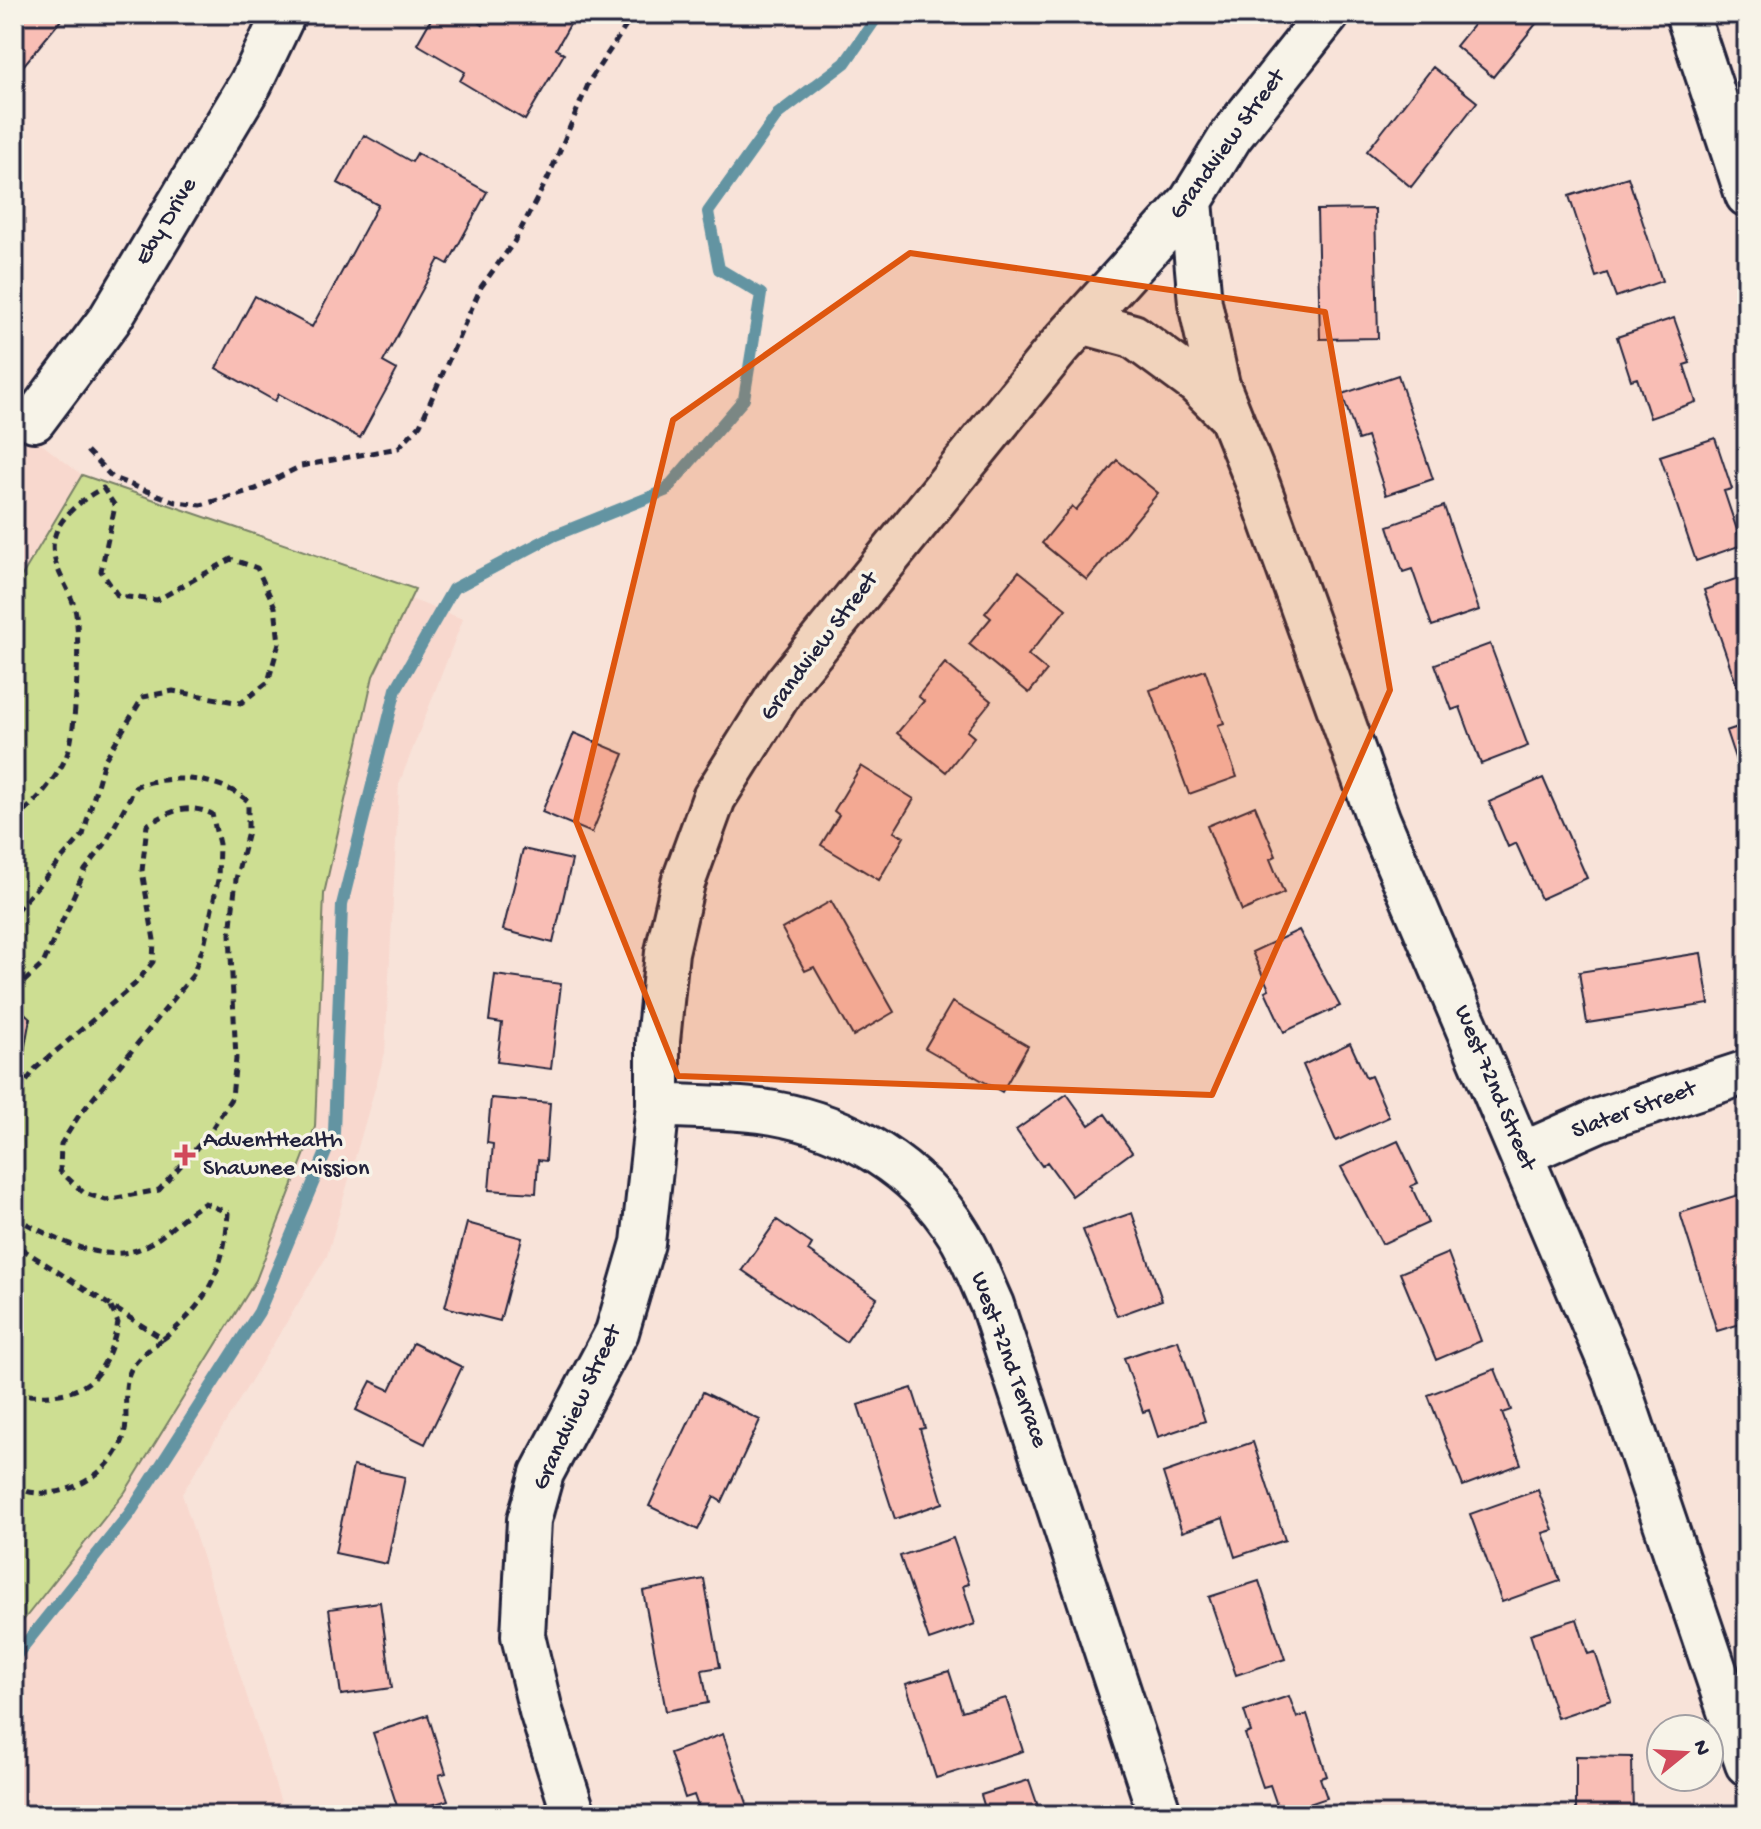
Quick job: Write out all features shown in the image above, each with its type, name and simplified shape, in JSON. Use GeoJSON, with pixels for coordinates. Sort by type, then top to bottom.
{"type":"FeatureCollection","features":[{"type":"Feature","properties":{"kind":"street","name":"Eby Drive"},"geometry":{"type":"LineString","coordinates":[[34,420],[110,319],[251,83],[284,14]]}},
{"type":"Feature","properties":{"kind":"street","name":"Grandview Street"},"geometry":{"type":"LineString","coordinates":[[574,1815],[541,1711],[523,1636],[528,1538],[542,1473],[617,1332],[643,1243],[658,1105],[658,1041],[667,952],[683,883],[714,798],[785,685],[1081,322],[1191,201],[1231,136],[1328,14]]}},
{"type":"Feature","properties":{"kind":"street"},"geometry":{"type":"LineString","coordinates":[[1687,14],[1747,195]]}},
{"type":"Feature","properties":{"kind":"street","name":"West 72nd Street"},"geometry":{"type":"LineString","coordinates":[[1191,201],[1208,354],[1230,416],[1379,821],[1522,1154],[1640,1444],[1747,1764]]}},
{"type":"Feature","properties":{"kind":"street","name":"West 72nd Street"},"geometry":{"type":"LineString","coordinates":[[1081,322],[1133,336],[1197,383],[1230,416]]}},
{"type":"Feature","properties":{"kind":"street","name":"Slater Street"},"geometry":{"type":"LineString","coordinates":[[1522,1154],[1599,1120],[1747,1072]]}},
{"type":"Feature","properties":{"kind":"street","name":"West 72nd Terrace"},"geometry":{"type":"LineString","coordinates":[[658,1105],[774,1113],[849,1135],[888,1159],[930,1197],[959,1233],[992,1305],[1160,1815]]}},
{"type":"Feature","properties":{"kind":"path"},"geometry":{"type":"LineString","coordinates":[[87,451],[113,478],[176,502],[201,505],[256,489],[301,466],[398,448],[420,425],[481,287],[514,242],[548,178],[590,80],[634,14]]}},
{"type":"Feature","properties":{"kind":"path"},"geometry":{"type":"LineString","coordinates":[[14,821],[37,801],[69,750],[75,682],[75,611],[55,562],[54,538],[80,500],[103,488],[115,506],[101,571],[118,596],[157,600],[231,559],[257,568],[275,607],[279,643],[268,682],[241,703],[173,691],[143,697],[104,761],[83,835],[14,913]]}},
{"type":"Feature","properties":{"kind":"path"},"geometry":{"type":"LineString","coordinates":[[14,991],[43,964],[85,870],[105,844],[136,786],[156,779],[183,778],[234,790],[248,801],[248,832],[236,879],[230,934],[236,1059],[232,1097],[208,1135],[159,1190],[146,1194],[106,1200],[84,1193],[60,1171],[61,1144],[78,1117],[193,975],[212,909],[219,844],[212,814],[197,807],[175,809],[147,825],[142,871],[154,940],[153,962],[135,984],[35,1069],[14,1099]]}},
{"type":"Feature","properties":{"kind":"path"},"geometry":{"type":"LineString","coordinates":[[14,1217],[78,1246],[111,1254],[143,1248],[188,1212],[205,1203],[228,1213],[226,1241],[215,1273],[194,1314],[142,1355],[129,1373],[124,1437],[109,1461],[88,1482],[54,1493],[14,1486]]}},
{"type":"Feature","properties":{"kind":"path"},"geometry":{"type":"LineString","coordinates":[[14,1244],[163,1339]]}},
{"type":"Feature","properties":{"kind":"path"},"geometry":{"type":"LineString","coordinates":[[14,1394],[39,1396],[74,1391],[99,1375],[118,1323],[109,1304]]}},
{"type":"Feature","properties":{"kind":"highlighted area"},"geometry":{"type":"Polygon","coordinates":[[[910,253],[1325,312],[1390,690],[1212,1095],[678,1076],[576,821],[673,420],[910,253]]]}},
{"type":"Feature","properties":{"kind":"shaded area","name":"AdventHealth Shawnee Mission"},"geometry":{"type":"Polygon","coordinates":[[[14,423],[82,475],[463,619],[399,784],[385,1053],[327,1256],[182,1494],[285,1815],[14,1815],[14,423]]]}},
{"type":"Feature","properties":{"kind":"green space","name":"AdventHealth Shawnee Mission"},"geometry":{"type":"Polygon","coordinates":[[[82,475],[415,589],[373,676],[324,894],[315,1127],[256,1280],[125,1492],[14,1632],[14,589],[82,475]]]}},
{"type":"Feature","properties":{"kind":"building"},"geometry":{"type":"Polygon","coordinates":[[[14,14],[66,14],[14,77],[14,14]]]}},
{"type":"Feature","properties":{"kind":"building"},"geometry":{"type":"Polygon","coordinates":[[[434,14],[465,14],[483,25],[489,14],[576,14],[556,49],[564,54],[525,120],[460,81],[465,72],[417,44],[434,14]]]}},
{"type":"Feature","properties":{"kind":"building"},"geometry":{"type":"Polygon","coordinates":[[[1482,14],[1544,14],[1493,77],[1456,46],[1482,14]]]}},
{"type":"Feature","properties":{"kind":"building"},"geometry":{"type":"Polygon","coordinates":[[[1433,67],[1477,102],[1411,187],[1367,151],[1433,67]]]}},
{"type":"Feature","properties":{"kind":"building"},"geometry":{"type":"Polygon","coordinates":[[[364,135],[412,162],[417,153],[487,192],[448,264],[439,259],[383,362],[397,370],[360,438],[279,394],[275,401],[216,368],[255,296],[312,327],[378,205],[338,183],[364,135]]]}},
{"type":"Feature","properties":{"kind":"building"},"geometry":{"type":"Polygon","coordinates":[[[1628,177],[1662,281],[1616,297],[1607,273],[1596,277],[1569,196],[1628,177]]]}},
{"type":"Feature","properties":{"kind":"building"},"geometry":{"type":"Polygon","coordinates":[[[1375,209],[1378,338],[1320,339],[1317,210],[1375,209]]]}},
{"type":"Feature","properties":{"kind":"building"},"geometry":{"type":"Polygon","coordinates":[[[1674,318],[1690,363],[1684,365],[1696,402],[1650,418],[1637,378],[1631,380],[1617,337],[1674,318]]]}},
{"type":"Feature","properties":{"kind":"building"},"geometry":{"type":"Polygon","coordinates":[[[1398,375],[1433,479],[1386,495],[1367,437],[1358,440],[1342,394],[1398,375]]]}},
{"type":"Feature","properties":{"kind":"building"},"geometry":{"type":"Polygon","coordinates":[[[1715,438],[1732,489],[1724,491],[1742,545],[1696,561],[1660,456],[1715,438]]]}},
{"type":"Feature","properties":{"kind":"building"},"geometry":{"type":"Polygon","coordinates":[[[1117,460],[1158,493],[1087,580],[1042,543],[1072,506],[1076,510],[1117,460]]]}},
{"type":"Feature","properties":{"kind":"building"},"geometry":{"type":"Polygon","coordinates":[[[1444,506],[1479,610],[1432,626],[1412,569],[1403,572],[1388,526],[1444,506]]]}},
{"type":"Feature","properties":{"kind":"building"},"geometry":{"type":"Polygon","coordinates":[[[1019,571],[1066,609],[1028,655],[1047,671],[1029,693],[969,644],[991,618],[985,613],[1019,571]]]}},
{"type":"Feature","properties":{"kind":"building"},"geometry":{"type":"Polygon","coordinates":[[[1747,575],[1747,692],[1740,695],[1704,590],[1747,575]]]}},
{"type":"Feature","properties":{"kind":"building"},"geometry":{"type":"Polygon","coordinates":[[[1490,644],[1528,746],[1481,764],[1460,707],[1452,710],[1435,664],[1490,644]]]}},
{"type":"Feature","properties":{"kind":"building"},"geometry":{"type":"Polygon","coordinates":[[[945,663],[991,701],[967,731],[974,737],[946,772],[897,733],[924,701],[918,696],[945,663]]]}},
{"type":"Feature","properties":{"kind":"building"},"geometry":{"type":"Polygon","coordinates":[[[1205,670],[1224,723],[1218,725],[1237,777],[1189,794],[1150,690],[1205,670]]]}},
{"type":"Feature","properties":{"kind":"building"},"geometry":{"type":"Polygon","coordinates":[[[1747,724],[1747,777],[1742,779],[1726,731],[1747,724]]]}},
{"type":"Feature","properties":{"kind":"building"},"geometry":{"type":"Polygon","coordinates":[[[574,733],[624,754],[592,833],[542,812],[574,733]]]}},
{"type":"Feature","properties":{"kind":"building"},"geometry":{"type":"Polygon","coordinates":[[[861,766],[914,799],[894,832],[904,837],[879,880],[821,845],[839,815],[834,811],[861,766]]]}},
{"type":"Feature","properties":{"kind":"building"},"geometry":{"type":"Polygon","coordinates":[[[1543,778],[1587,878],[1541,899],[1516,843],[1508,847],[1489,802],[1543,778]]]}},
{"type":"Feature","properties":{"kind":"building"},"geometry":{"type":"Polygon","coordinates":[[[1255,806],[1276,856],[1270,859],[1284,893],[1242,911],[1207,826],[1255,806]]]}},
{"type":"Feature","properties":{"kind":"building"},"geometry":{"type":"Polygon","coordinates":[[[523,849],[572,860],[553,943],[503,930],[523,849]]]}},
{"type":"Feature","properties":{"kind":"building"},"geometry":{"type":"Polygon","coordinates":[[[831,901],[894,1012],[853,1036],[814,967],[805,971],[782,929],[831,901]]]}},
{"type":"Feature","properties":{"kind":"building"},"geometry":{"type":"Polygon","coordinates":[[[1299,930],[1340,1006],[1284,1032],[1265,991],[1269,989],[1252,952],[1299,930]]]}},
{"type":"Feature","properties":{"kind":"building"},"geometry":{"type":"Polygon","coordinates":[[[1701,953],[1709,1004],[1587,1023],[1579,972],[1701,953]]]}},
{"type":"Feature","properties":{"kind":"building"},"geometry":{"type":"Polygon","coordinates":[[[495,975],[561,984],[551,1069],[497,1062],[502,1023],[489,1021],[495,975]]]}},
{"type":"Feature","properties":{"kind":"building"},"geometry":{"type":"Polygon","coordinates":[[[952,1002],[1028,1046],[1002,1092],[925,1048],[952,1002]]]}},
{"type":"Feature","properties":{"kind":"building"},"geometry":{"type":"Polygon","coordinates":[[[14,1003],[30,1018],[20,1074],[14,1076],[14,1003]]]}},
{"type":"Feature","properties":{"kind":"building"},"geometry":{"type":"Polygon","coordinates":[[[1350,1043],[1366,1078],[1371,1076],[1389,1117],[1336,1141],[1303,1065],[1350,1043]]]}},
{"type":"Feature","properties":{"kind":"building"},"geometry":{"type":"Polygon","coordinates":[[[1067,1094],[1089,1125],[1105,1114],[1132,1152],[1072,1196],[1047,1162],[1042,1166],[1016,1130],[1067,1094]]]}},
{"type":"Feature","properties":{"kind":"building"},"geometry":{"type":"Polygon","coordinates":[[[491,1098],[550,1103],[546,1161],[538,1160],[536,1193],[489,1190],[493,1144],[487,1143],[491,1098]]]}},
{"type":"Feature","properties":{"kind":"building"},"geometry":{"type":"Polygon","coordinates":[[[1398,1141],[1418,1183],[1411,1186],[1428,1223],[1382,1244],[1341,1167],[1398,1141]]]}},
{"type":"Feature","properties":{"kind":"building"},"geometry":{"type":"Polygon","coordinates":[[[1741,1194],[1747,1213],[1747,1322],[1717,1331],[1680,1213],[1741,1194]]]}},
{"type":"Feature","properties":{"kind":"building"},"geometry":{"type":"Polygon","coordinates":[[[1132,1213],[1162,1300],[1117,1316],[1083,1230],[1132,1213]]]}},
{"type":"Feature","properties":{"kind":"building"},"geometry":{"type":"Polygon","coordinates":[[[777,1220],[812,1244],[808,1251],[877,1298],[846,1342],[742,1270],[777,1220]]]}},
{"type":"Feature","properties":{"kind":"building"},"geometry":{"type":"Polygon","coordinates":[[[467,1223],[522,1238],[500,1321],[445,1307],[467,1223]]]}},
{"type":"Feature","properties":{"kind":"building"},"geometry":{"type":"Polygon","coordinates":[[[1448,1253],[1481,1341],[1436,1360],[1400,1273],[1448,1253]]]}},
{"type":"Feature","properties":{"kind":"building"},"geometry":{"type":"Polygon","coordinates":[[[1178,1340],[1205,1421],[1158,1437],[1149,1410],[1143,1412],[1124,1358],[1178,1340]]]}},
{"type":"Feature","properties":{"kind":"building"},"geometry":{"type":"Polygon","coordinates":[[[413,1343],[462,1367],[425,1444],[356,1410],[371,1381],[390,1390],[413,1343]]]}},
{"type":"Feature","properties":{"kind":"building"},"geometry":{"type":"Polygon","coordinates":[[[1495,1369],[1511,1410],[1502,1413],[1521,1464],[1463,1486],[1428,1395],[1495,1369]]]}},
{"type":"Feature","properties":{"kind":"building"},"geometry":{"type":"Polygon","coordinates":[[[1747,1387],[1747,1414],[1739,1390],[1747,1387]]]}},
{"type":"Feature","properties":{"kind":"building"},"geometry":{"type":"Polygon","coordinates":[[[912,1388],[925,1428],[920,1429],[943,1503],[895,1519],[858,1405],[912,1388]]]}},
{"type":"Feature","properties":{"kind":"building"},"geometry":{"type":"Polygon","coordinates":[[[703,1392],[760,1420],[722,1502],[714,1497],[698,1530],[649,1506],[703,1392]]]}},
{"type":"Feature","properties":{"kind":"building"},"geometry":{"type":"Polygon","coordinates":[[[1253,1442],[1285,1540],[1235,1557],[1223,1518],[1182,1532],[1163,1473],[1253,1442]]]}},
{"type":"Feature","properties":{"kind":"building"},"geometry":{"type":"Polygon","coordinates":[[[353,1466],[405,1477],[387,1564],[335,1553],[353,1466]]]}},
{"type":"Feature","properties":{"kind":"building"},"geometry":{"type":"Polygon","coordinates":[[[1538,1490],[1553,1530],[1543,1533],[1560,1581],[1502,1602],[1470,1514],[1538,1490]]]}},
{"type":"Feature","properties":{"kind":"building"},"geometry":{"type":"Polygon","coordinates":[[[953,1538],[969,1584],[963,1586],[975,1624],[929,1640],[900,1556],[953,1538]]]}},
{"type":"Feature","properties":{"kind":"building"},"geometry":{"type":"Polygon","coordinates":[[[704,1579],[720,1667],[702,1670],[708,1703],[666,1711],[643,1591],[704,1579]]]}},
{"type":"Feature","properties":{"kind":"building"},"geometry":{"type":"Polygon","coordinates":[[[1259,1581],[1285,1659],[1236,1675],[1209,1597],[1259,1581]]]}},
{"type":"Feature","properties":{"kind":"building"},"geometry":{"type":"Polygon","coordinates":[[[380,1602],[392,1688],[341,1695],[329,1609],[380,1602]]]}},
{"type":"Feature","properties":{"kind":"building"},"geometry":{"type":"Polygon","coordinates":[[[1577,1619],[1588,1654],[1595,1652],[1611,1700],[1557,1718],[1530,1634],[1577,1619]]]}},
{"type":"Feature","properties":{"kind":"building"},"geometry":{"type":"Polygon","coordinates":[[[949,1671],[962,1711],[1006,1698],[1023,1751],[936,1778],[906,1684],[949,1671]]]}},
{"type":"Feature","properties":{"kind":"building"},"geometry":{"type":"Polygon","coordinates":[[[1289,1696],[1297,1718],[1307,1714],[1327,1776],[1320,1778],[1327,1798],[1280,1814],[1270,1785],[1263,1787],[1245,1734],[1251,1732],[1244,1711],[1289,1696]]]}},
{"type":"Feature","properties":{"kind":"building"},"geometry":{"type":"Polygon","coordinates":[[[428,1715],[446,1773],[439,1775],[448,1800],[400,1815],[373,1733],[428,1715]]]}},
{"type":"Feature","properties":{"kind":"building"},"geometry":{"type":"Polygon","coordinates":[[[723,1734],[751,1815],[701,1815],[694,1795],[685,1798],[670,1753],[723,1734]]]}},
{"type":"Feature","properties":{"kind":"building"},"geometry":{"type":"Polygon","coordinates":[[[1576,1756],[1632,1757],[1633,1815],[1576,1815],[1576,1756]]]}},
{"type":"Feature","properties":{"kind":"building"},"geometry":{"type":"Polygon","coordinates":[[[1029,1780],[1041,1815],[987,1815],[981,1795],[1029,1780]]]}},
{"type":"Feature","properties":{"kind":"waterway"},"geometry":{"type":"LineString","coordinates":[[14,1658],[130,1513],[259,1312],[334,1133],[342,905],[396,689],[453,589],[553,536],[665,491],[744,399],[761,294],[719,269],[708,212],[778,114],[845,63],[879,14]]}},
{"type":"Feature","properties":{"kind":"place","name":"AdventHealth Shawnee Mission"},"geometry":{"type":"Point","coordinates":[185,1155]}}]}
